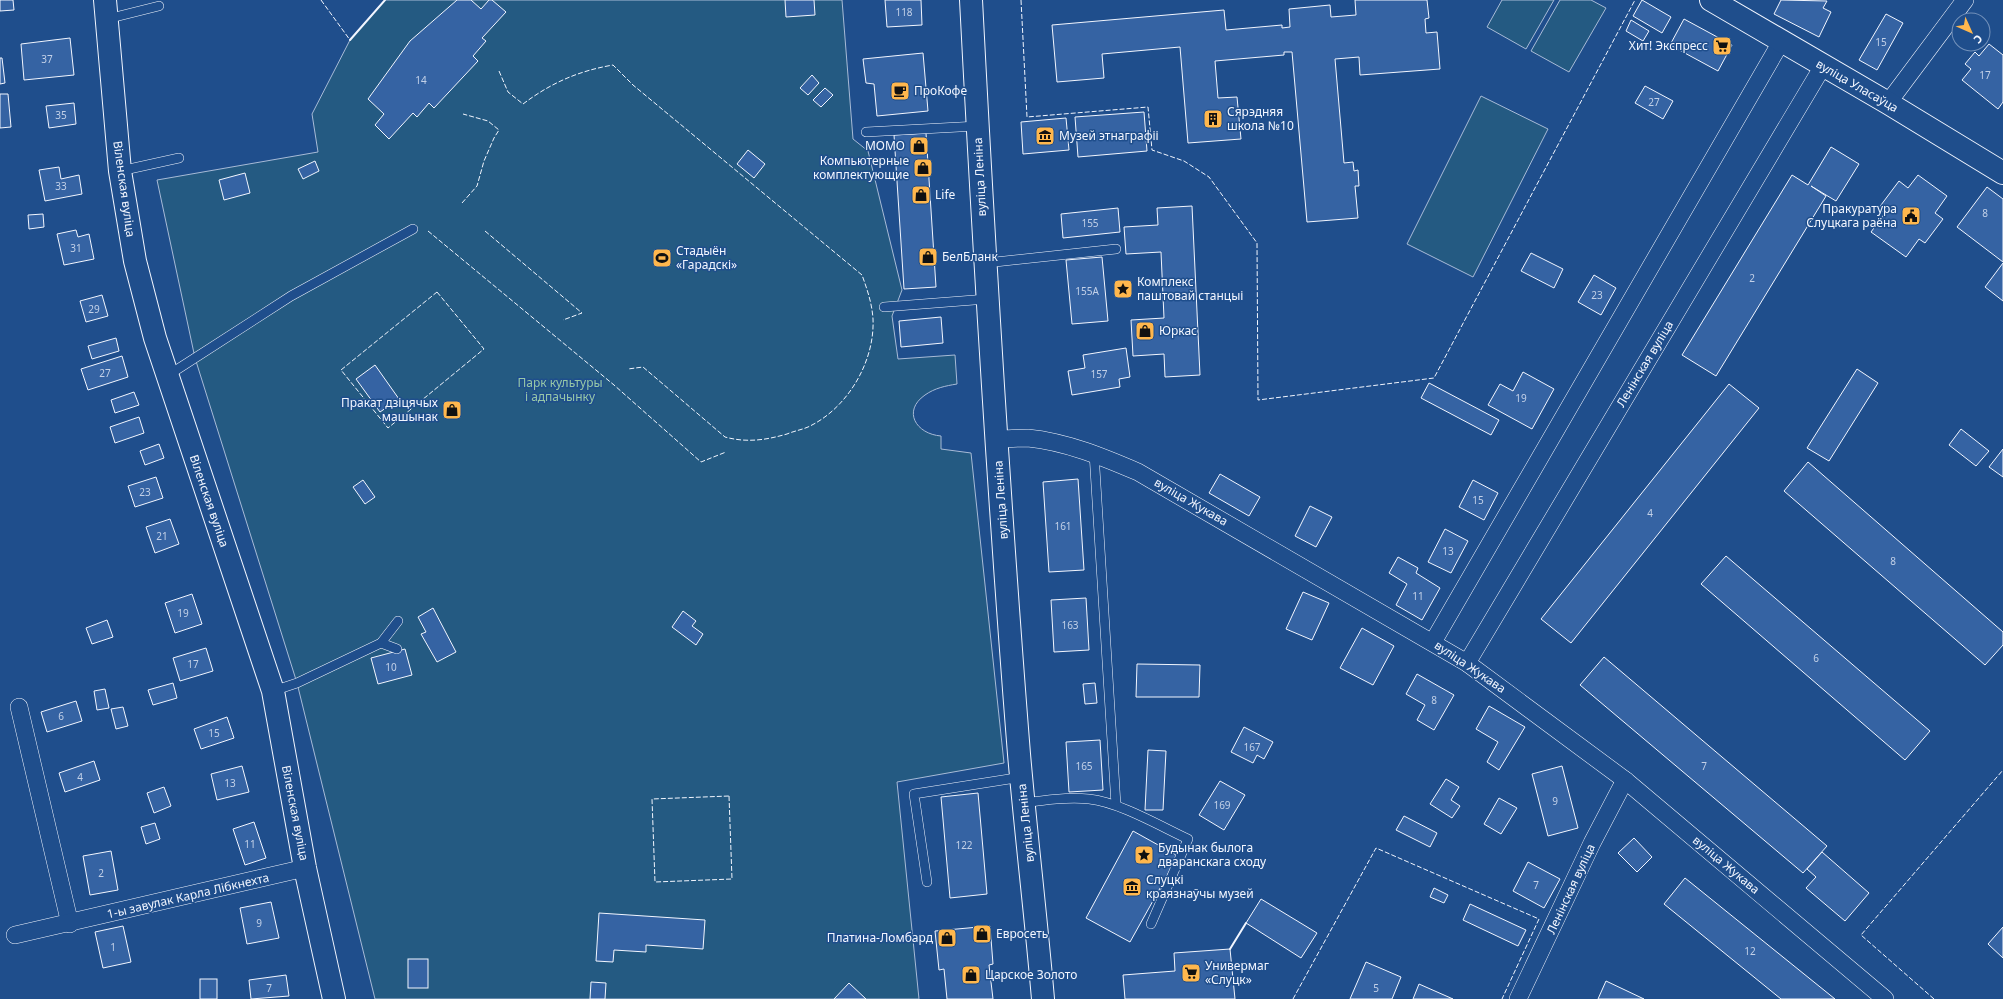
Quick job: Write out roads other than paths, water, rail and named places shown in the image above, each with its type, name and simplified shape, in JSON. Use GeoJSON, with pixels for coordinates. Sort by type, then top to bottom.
{"type":"FeatureCollection","features":[{"type":"Feature","properties":{"kind":"main road","name":"вуліца Леніна"},"geometry":{"type":"LineString","coordinates":[[971,0],[984,263],[1024,803],[1043,999]]}},
{"type":"Feature","properties":{"kind":"main road","name":"вуліца Уласаўца"},"geometry":{"type":"LineString","coordinates":[[1711,0],[1888,103],[2003,173]]}},
{"type":"Feature","properties":{"kind":"main road","name":"Віленская вуліца"},"geometry":{"type":"LineString","coordinates":[[106,10],[120,171],[134,261],[167,376],[273,691],[305,868],[334,999]]}},
{"type":"Feature","properties":{"kind":"street"},"geometry":{"type":"LineString","coordinates":[[1888,103],[1965,0]]}},
{"type":"Feature","properties":{"kind":"street"},"geometry":{"type":"LineString","coordinates":[[1433,642],[1781,42]]}},
{"type":"Feature","properties":{"kind":"street","name":"Ленінская вуліца"},"geometry":{"type":"LineString","coordinates":[[1467,663],[1823,66]]}},
{"type":"Feature","properties":{"kind":"street","name":"вуліца Жукава"},"geometry":{"type":"LineString","coordinates":[[997,439],[1028,438],[1094,453],[1138,472],[1467,663],[1625,780],[1885,999]]}},
{"type":"Feature","properties":{"kind":"street"},"geometry":{"type":"LineString","coordinates":[[19,707],[70,924]]}},
{"type":"Feature","properties":{"kind":"street","name":"Ленінская вуліца"},"geometry":{"type":"LineString","coordinates":[[1518,999],[1592,843],[1625,780]]}},
{"type":"Feature","properties":{"kind":"street","name":"1-ы завулак Карла Лібкнехта"},"geometry":{"type":"LineString","coordinates":[[15,935],[70,924],[305,868]]}},
{"type":"Feature","properties":{"kind":"lane"},"geometry":{"type":"LineString","coordinates":[[106,10],[159,6]]}},
{"type":"Feature","properties":{"kind":"lane"},"geometry":{"type":"LineString","coordinates":[[866,132],[978,126]]}},
{"type":"Feature","properties":{"kind":"lane"},"geometry":{"type":"LineString","coordinates":[[120,171],[179,158]]}},
{"type":"Feature","properties":{"kind":"lane"},"geometry":{"type":"LineString","coordinates":[[167,376],[291,296],[413,229]]}},
{"type":"Feature","properties":{"kind":"lane"},"geometry":{"type":"LineString","coordinates":[[984,263],[1116,249]]}},
{"type":"Feature","properties":{"kind":"lane"},"geometry":{"type":"LineString","coordinates":[[884,307],[987,299]]}},
{"type":"Feature","properties":{"kind":"lane"},"geometry":{"type":"LineString","coordinates":[[1094,453],[1116,805]]}},
{"type":"Feature","properties":{"kind":"lane"},"geometry":{"type":"LineString","coordinates":[[273,691],[292,685],[381,643],[398,621]]}},
{"type":"Feature","properties":{"kind":"lane"},"geometry":{"type":"LineString","coordinates":[[381,643],[397,649]]}},
{"type":"Feature","properties":{"kind":"lane"},"geometry":{"type":"LineString","coordinates":[[927,882],[914,794],[1022,777]]}},
{"type":"Feature","properties":{"kind":"lane"},"geometry":{"type":"LineString","coordinates":[[1024,803],[1062,799],[1089,799],[1116,805],[1188,839],[1151,924]]}},
{"type":"Feature","properties":{"kind":"place","name":"Хит! Экспресс"},"geometry":{"type":"Point","coordinates":[1722,46]}},
{"type":"Feature","properties":{"kind":"place","name":"ПроКофе"},"geometry":{"type":"Point","coordinates":[900,91]}},
{"type":"Feature","properties":{"kind":"place","name":"Сярэдняя школа №10"},"geometry":{"type":"Point","coordinates":[1213,119]}},
{"type":"Feature","properties":{"kind":"place","name":"Музей этнаграфіі"},"geometry":{"type":"Point","coordinates":[1045,136]}},
{"type":"Feature","properties":{"kind":"place","name":"МОМО"},"geometry":{"type":"Point","coordinates":[919,146]}},
{"type":"Feature","properties":{"kind":"place","name":"Компьютерные комплектующие"},"geometry":{"type":"Point","coordinates":[923,168]}},
{"type":"Feature","properties":{"kind":"place","name":"Life"},"geometry":{"type":"Point","coordinates":[921,195]}},
{"type":"Feature","properties":{"kind":"place","name":"Пракуратура Слуцкага раёна"},"geometry":{"type":"Point","coordinates":[1911,216]}},
{"type":"Feature","properties":{"kind":"place","name":"БелБланк"},"geometry":{"type":"Point","coordinates":[928,257]}},
{"type":"Feature","properties":{"kind":"place","name":"Стадыён «Гарадскі»"},"geometry":{"type":"Point","coordinates":[662,258]}},
{"type":"Feature","properties":{"kind":"place","name":"Комплекс паштовай станцыі"},"geometry":{"type":"Point","coordinates":[1123,289]}},
{"type":"Feature","properties":{"kind":"place","name":"Юркас"},"geometry":{"type":"Point","coordinates":[1145,331]}},
{"type":"Feature","properties":{"kind":"place","name":"Пракат дзіцячых машынак"},"geometry":{"type":"Point","coordinates":[452,410]}},
{"type":"Feature","properties":{"kind":"place","name":"Будынак былога дваранскага сходу"},"geometry":{"type":"Point","coordinates":[1144,855]}},
{"type":"Feature","properties":{"kind":"place","name":"Слуцкі краязнаўчы музей"},"geometry":{"type":"Point","coordinates":[1132,887]}},
{"type":"Feature","properties":{"kind":"place","name":"Евросеть"},"geometry":{"type":"Point","coordinates":[982,934]}},
{"type":"Feature","properties":{"kind":"place","name":"Платина-Ломбард"},"geometry":{"type":"Point","coordinates":[947,938]}},
{"type":"Feature","properties":{"kind":"place","name":"Универмаг «Слуцк»"},"geometry":{"type":"Point","coordinates":[1191,973]}},
{"type":"Feature","properties":{"kind":"place","name":"Царское Золото"},"geometry":{"type":"Point","coordinates":[971,975]}},
{"type":"Feature","properties":{"kind":"park label","name":"Парк культуры і адпачынку"},"geometry":{"type":"Point","coordinates":[560,390]}}]}
